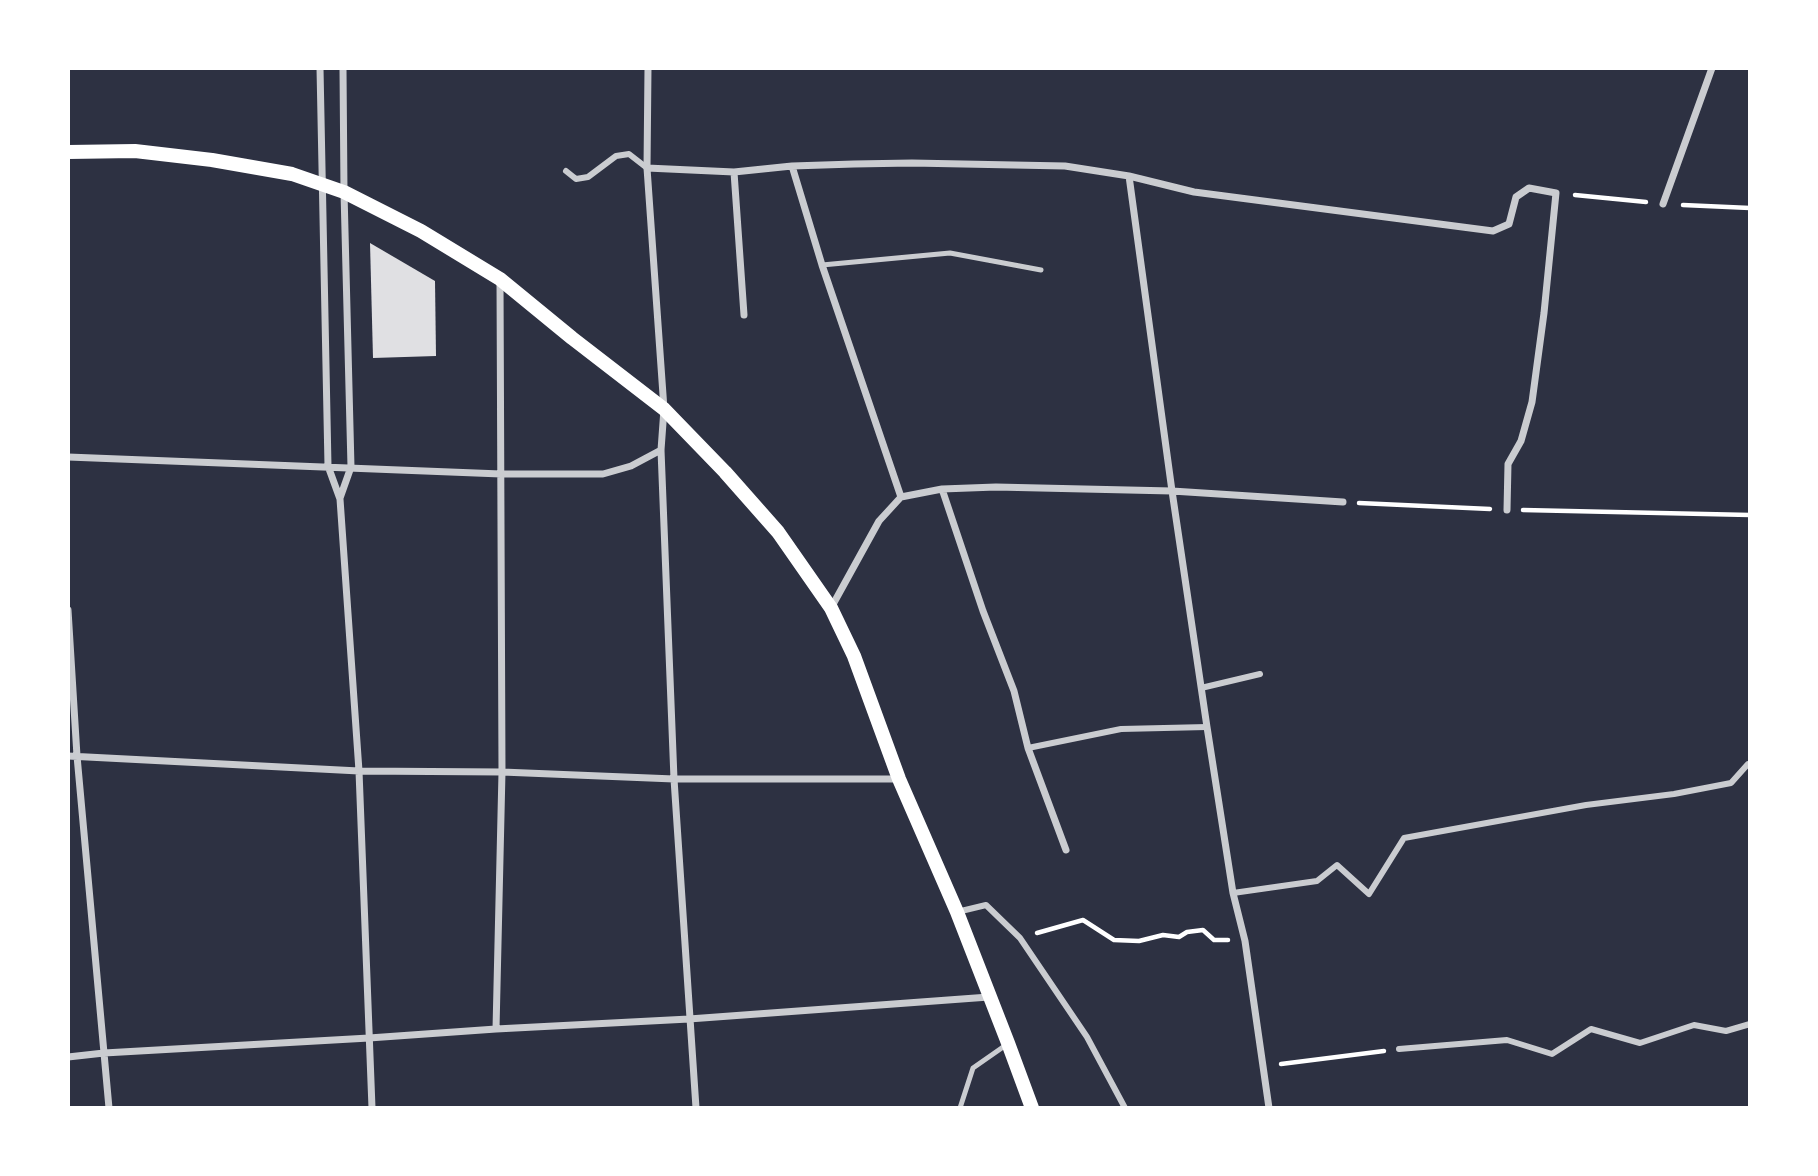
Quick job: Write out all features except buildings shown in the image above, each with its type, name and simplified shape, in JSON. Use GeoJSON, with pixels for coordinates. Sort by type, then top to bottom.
{"type":"FeatureCollection","features":[{"type":"Feature","properties":{"kind":"main road"},"geometry":{"type":"LineString","coordinates":[[68,152],[135,151],[212,160],[292,174],[344,192],[421,231],[500,279],[664,408],[778,532],[831,608],[854,656],[899,779],[957,912],[1032,1108]]}},
{"type":"Feature","properties":{"kind":"street"},"geometry":{"type":"LineString","coordinates":[[320,68],[328,466],[340,499],[359,771],[372,1108]]}},
{"type":"Feature","properties":{"kind":"street"},"geometry":{"type":"LineString","coordinates":[[340,499],[351,467],[343,68]]}},
{"type":"Feature","properties":{"kind":"street"},"geometry":{"type":"LineString","coordinates":[[648,68],[647,168],[664,408],[661,450],[674,779],[696,1108]]}},
{"type":"Feature","properties":{"kind":"street"},"geometry":{"type":"LineString","coordinates":[[1663,204],[1712,68]]}},
{"type":"Feature","properties":{"kind":"street"},"geometry":{"type":"LineString","coordinates":[[566,171],[576,179],[588,177],[616,156],[629,154],[647,168],[734,172],[792,166],[912,163],[1065,166],[1129,176],[1194,192],[1493,231],[1508,224],[1516,197],[1529,188],[1556,194],[1532,402],[1521,441],[1508,464],[1507,510]]}},
{"type":"Feature","properties":{"kind":"street"},"geometry":{"type":"LineString","coordinates":[[792,166],[822,265],[901,497]]}},
{"type":"Feature","properties":{"kind":"street"},"geometry":{"type":"LineString","coordinates":[[734,172],[744,315]]}},
{"type":"Feature","properties":{"kind":"street"},"geometry":{"type":"LineString","coordinates":[[1129,176],[1207,727],[1233,893],[1245,941],[1269,1108]]}},
{"type":"Feature","properties":{"kind":"street"},"geometry":{"type":"LineString","coordinates":[[496,1028],[502,772],[500,279]]}},
{"type":"Feature","properties":{"kind":"street"},"geometry":{"type":"LineString","coordinates":[[68,457],[501,474],[603,474],[631,466],[661,450]]}},
{"type":"Feature","properties":{"kind":"street"},"geometry":{"type":"LineString","coordinates":[[831,608],[879,521],[901,497],[942,489],[996,487],[1172,491],[1343,502]]}},
{"type":"Feature","properties":{"kind":"street"},"geometry":{"type":"LineString","coordinates":[[942,489],[983,611],[1014,691],[1028,748],[1066,850]]}},
{"type":"Feature","properties":{"kind":"street"},"geometry":{"type":"LineString","coordinates":[[68,610],[72,756],[108,1108]]}},
{"type":"Feature","properties":{"kind":"street"},"geometry":{"type":"LineString","coordinates":[[1202,688],[1260,674]]}},
{"type":"Feature","properties":{"kind":"street"},"geometry":{"type":"LineString","coordinates":[[1028,748],[1121,729],[1207,727]]}},
{"type":"Feature","properties":{"kind":"street"},"geometry":{"type":"LineString","coordinates":[[72,756],[359,771],[502,772],[674,779],[899,779]]}},
{"type":"Feature","properties":{"kind":"street"},"geometry":{"type":"LineString","coordinates":[[1233,893],[1317,881],[1337,865],[1369,894],[1404,838],[1586,805],[1674,794],[1731,783],[1750,764]]}},
{"type":"Feature","properties":{"kind":"street"},"geometry":{"type":"LineString","coordinates":[[957,912],[986,905],[1020,938],[1087,1037],[1125,1108]]}},
{"type":"Feature","properties":{"kind":"street"},"geometry":{"type":"LineString","coordinates":[[68,1057],[496,1028],[689,1019],[989,997]]}},
{"type":"Feature","properties":{"kind":"street"},"geometry":{"type":"LineString","coordinates":[[1399,1049],[1507,1040],[1552,1054],[1591,1029],[1640,1043],[1694,1025],[1726,1031],[1750,1024]]}},
{"type":"Feature","properties":{"kind":"lane"},"geometry":{"type":"LineString","coordinates":[[822,265],[950,253],[1041,270]]}},
{"type":"Feature","properties":{"kind":"lane"},"geometry":{"type":"LineString","coordinates":[[960,1108],[974,1068],[1008,1043]]}},
{"type":"Feature","properties":{"kind":"path"},"geometry":{"type":"LineString","coordinates":[[1685,513],[1750,515]]}},
{"type":"Feature","properties":{"kind":"path"},"geometry":{"type":"LineString","coordinates":[[1020,938],[1083,920],[1114,940],[1139,941],[1163,935],[1179,937],[1187,932],[1203,930],[1214,940],[1245,941]]}},
{"type":"Feature","properties":{"kind":"path"},"geometry":{"type":"LineString","coordinates":[[1263,1066],[1399,1049]]}}]}
